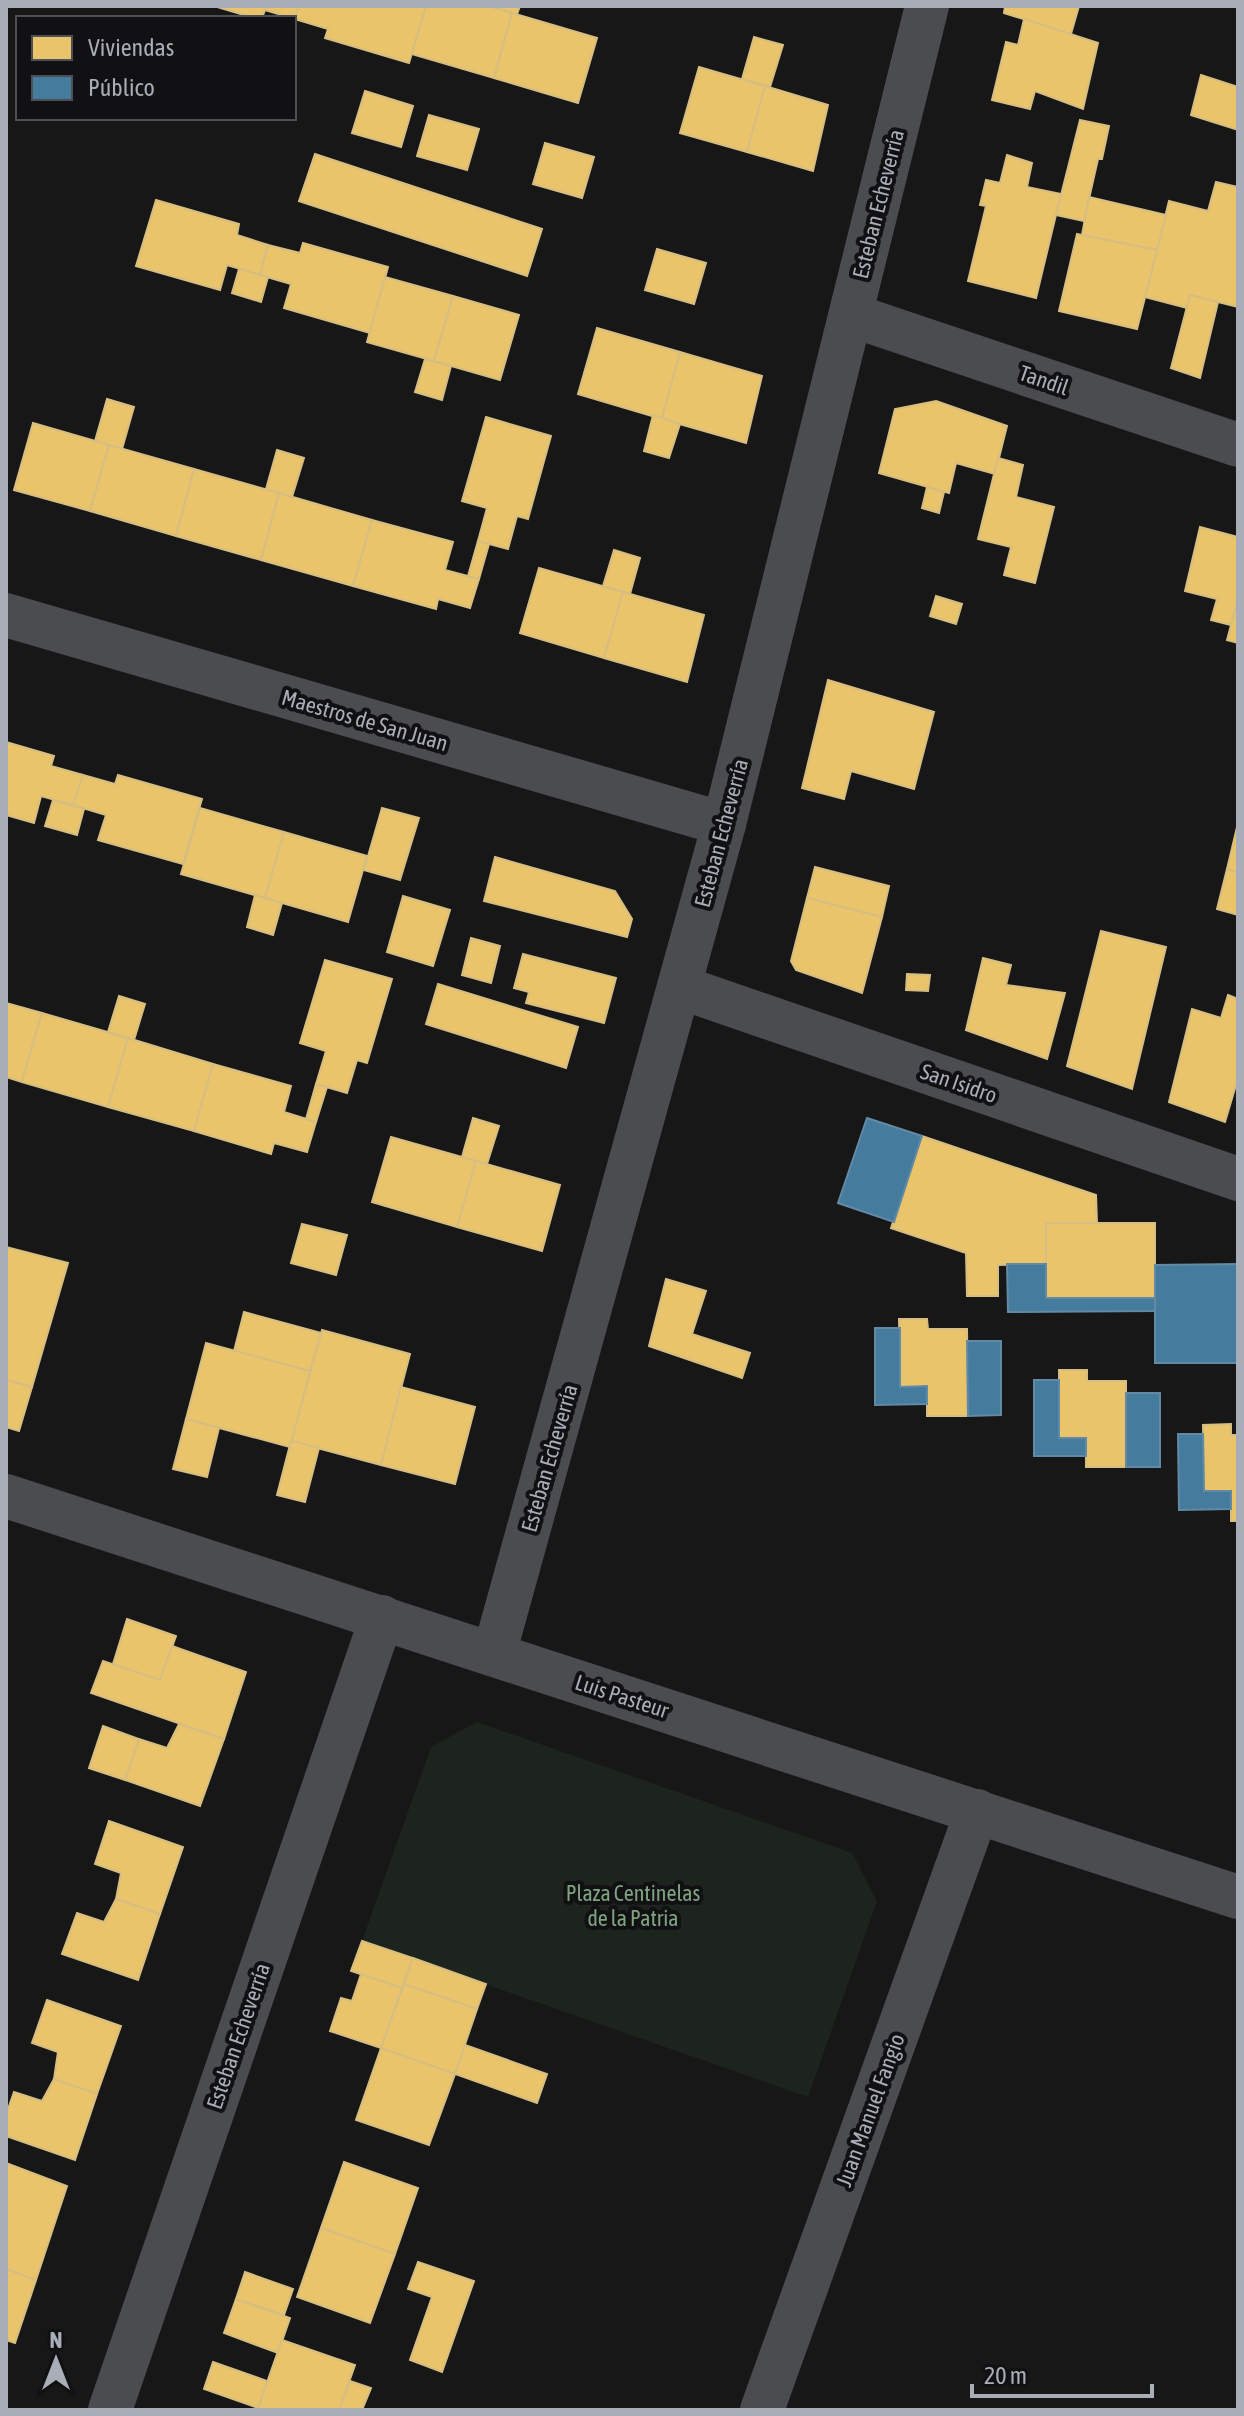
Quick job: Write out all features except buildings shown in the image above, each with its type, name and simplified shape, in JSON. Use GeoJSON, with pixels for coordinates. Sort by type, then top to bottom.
{"type":"FeatureCollection","features":[{"type":"Feature","properties":{"kind":"street","name":"Esteban Echeverría"},"geometry":{"type":"LineString","coordinates":[[494,1654],[724,824],[927,6]]}},
{"type":"Feature","properties":{"kind":"street","name":"Tandil"},"geometry":{"type":"LineString","coordinates":[[851,315],[1238,445]]}},
{"type":"Feature","properties":{"kind":"street","name":"Maestros de San Juan"},"geometry":{"type":"LineString","coordinates":[[6,615],[724,824]]}},
{"type":"Feature","properties":{"kind":"street","name":"San Isidro"},"geometry":{"type":"LineString","coordinates":[[680,987],[1238,1179]]}},
{"type":"Feature","properties":{"kind":"street","name":"Luis Pasteur"},"geometry":{"type":"LineString","coordinates":[[6,1496],[1238,1897]]}},
{"type":"Feature","properties":{"kind":"street","name":"Esteban Echeverría"},"geometry":{"type":"LineString","coordinates":[[110,2410],[382,1617]]}},
{"type":"Feature","properties":{"kind":"street","name":"Juan Manuel Fangio"},"geometry":{"type":"LineString","coordinates":[[762,2410],[977,1811]]}},
{"type":"Feature","properties":{"kind":"green space","name":"Plaza Centinelas de la Patria"},"geometry":{"type":"Polygon","coordinates":[[[477,1722],[852,1853],[877,1901],[808,2097],[362,1941],[431,1747],[477,1722]]]}}]}
